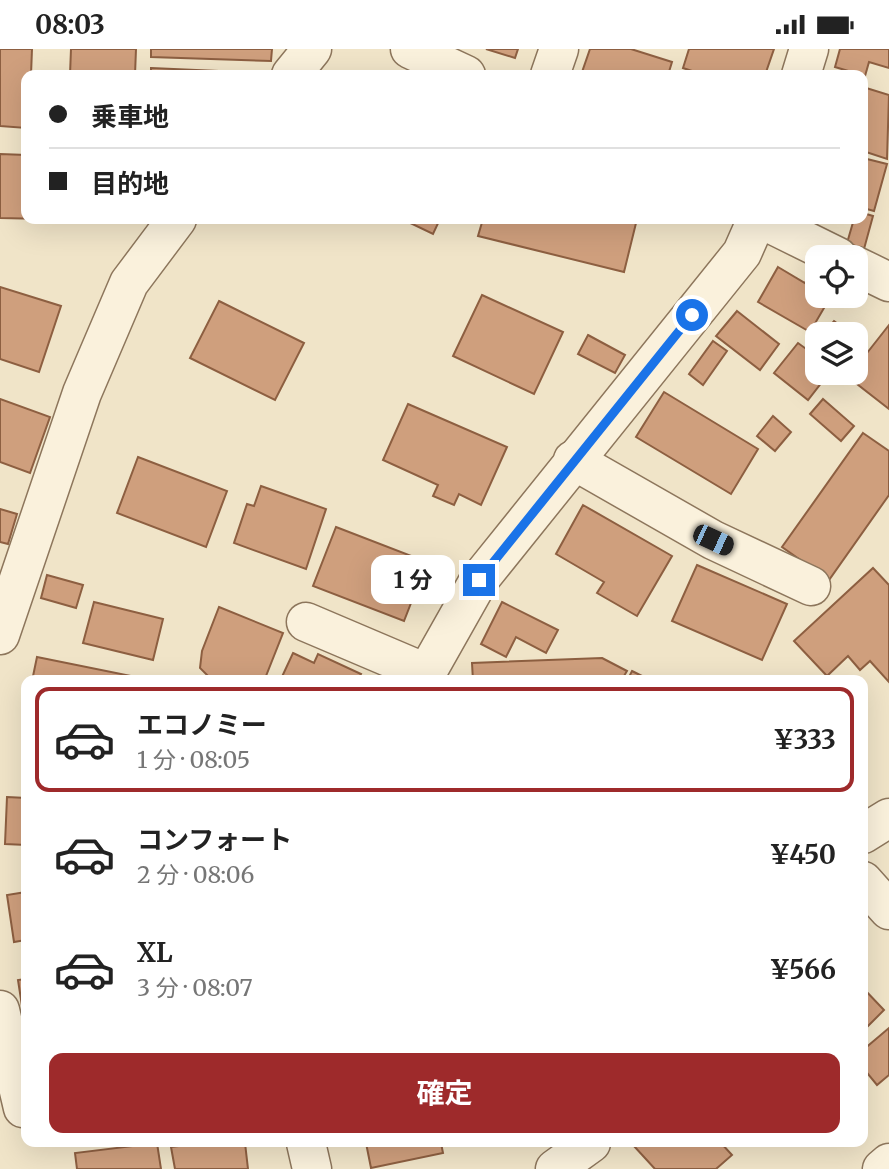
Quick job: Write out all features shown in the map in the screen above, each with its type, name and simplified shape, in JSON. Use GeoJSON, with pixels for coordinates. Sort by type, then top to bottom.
{"type":"FeatureCollection","features":[{"type":"Feature","properties":{"kind":"street"},"geometry":{"type":"LineString","coordinates":[[295,70],[312,49]]}},
{"type":"Feature","properties":{"kind":"street"},"geometry":{"type":"LineString","coordinates":[[410,49],[455,70]]}},
{"type":"Feature","properties":{"kind":"street"},"geometry":{"type":"LineString","coordinates":[[552,70],[559,49]]}},
{"type":"Feature","properties":{"kind":"street"},"geometry":{"type":"LineString","coordinates":[[803,70],[809,49]]}},
{"type":"Feature","properties":{"kind":"street"},"geometry":{"type":"LineString","coordinates":[[0,635],[82,393],[129,283],[173,224]]}},
{"type":"Feature","properties":{"kind":"street"},"geometry":{"type":"LineString","coordinates":[[425,675],[479,580],[573,460],[743,253],[757,224]]}},
{"type":"Feature","properties":{"kind":"street"},"geometry":{"type":"LineString","coordinates":[[769,224],[813,245]]}},
{"type":"Feature","properties":{"kind":"street"},"geometry":{"type":"LineString","coordinates":[[868,272],[889,282]]}},
{"type":"Feature","properties":{"kind":"street"},"geometry":{"type":"LineString","coordinates":[[573,460],[713,540],[811,586]]}},
{"type":"Feature","properties":{"kind":"street"},"geometry":{"type":"LineString","coordinates":[[306,622],[420,675]]}},
{"type":"Feature","properties":{"kind":"street"},"geometry":{"type":"LineString","coordinates":[[868,831],[889,818]]}},
{"type":"Feature","properties":{"kind":"street"},"geometry":{"type":"LineString","coordinates":[[868,887],[889,910]]}},
{"type":"Feature","properties":{"kind":"street"},"geometry":{"type":"LineString","coordinates":[[0,1010],[16,1109]]}},
{"type":"Feature","properties":{"kind":"street"},"geometry":{"type":"LineString","coordinates":[[307,1147],[312,1169]]}},
{"type":"Feature","properties":{"kind":"street"},"geometry":{"type":"LineString","coordinates":[[555,1169],[585,1147]]}},
{"type":"Feature","properties":{"kind":"street"},"geometry":{"type":"LineString","coordinates":[[882,1169],[889,1163]]}},
{"type":"Feature","properties":{"kind":"building"},"geometry":{"type":"Polygon","coordinates":[[[0,49],[32,49],[31,70],[21,70],[21,128],[0,126],[0,49]]]}},
{"type":"Feature","properties":{"kind":"building"},"geometry":{"type":"Polygon","coordinates":[[[71,49],[136,49],[135,70],[70,70],[71,49]]]}},
{"type":"Feature","properties":{"kind":"building"},"geometry":{"type":"Polygon","coordinates":[[[151,49],[272,49],[271,61],[151,57],[151,49]]]}},
{"type":"Feature","properties":{"kind":"building"},"geometry":{"type":"Polygon","coordinates":[[[486,49],[518,49],[515,58],[486,49]]]}},
{"type":"Feature","properties":{"kind":"building"},"geometry":{"type":"Polygon","coordinates":[[[590,49],[631,49],[672,62],[670,70],[583,70],[590,49]]]}},
{"type":"Feature","properties":{"kind":"building"},"geometry":{"type":"Polygon","coordinates":[[[689,49],[774,49],[767,70],[683,68],[689,49]]]}},
{"type":"Feature","properties":{"kind":"building"},"geometry":{"type":"Polygon","coordinates":[[[840,49],[889,49],[889,68],[869,62],[867,70],[835,67],[840,49]]]}},
{"type":"Feature","properties":{"kind":"building"},"geometry":{"type":"Polygon","coordinates":[[[151,68],[196,70],[151,70],[151,68]]]}},
{"type":"Feature","properties":{"kind":"building"},"geometry":{"type":"Polygon","coordinates":[[[868,89],[889,95],[887,159],[868,153],[868,89]]]}},
{"type":"Feature","properties":{"kind":"building"},"geometry":{"type":"Polygon","coordinates":[[[0,154],[21,155],[21,219],[0,218],[0,154]]]}},
{"type":"Feature","properties":{"kind":"building"},"geometry":{"type":"Polygon","coordinates":[[[868,159],[887,164],[874,211],[868,209],[868,159]]]}},
{"type":"Feature","properties":{"kind":"building"},"geometry":{"type":"Polygon","coordinates":[[[868,214],[873,216],[865,245],[847,243],[853,224],[868,224],[868,214]]]}},
{"type":"Feature","properties":{"kind":"building"},"geometry":{"type":"Polygon","coordinates":[[[412,224],[438,224],[433,234],[412,224]]]}},
{"type":"Feature","properties":{"kind":"building"},"geometry":{"type":"Polygon","coordinates":[[[482,224],[636,224],[624,272],[478,236],[482,224]]]}},
{"type":"Feature","properties":{"kind":"building"},"geometry":{"type":"Polygon","coordinates":[[[778,267],[805,283],[805,308],[824,308],[816,322],[805,322],[805,329],[758,302],[778,267]]]}},
{"type":"Feature","properties":{"kind":"building"},"geometry":{"type":"Polygon","coordinates":[[[0,287],[61,306],[39,372],[0,359],[0,287]]]}},
{"type":"Feature","properties":{"kind":"building"},"geometry":{"type":"Polygon","coordinates":[[[482,295],[563,332],[534,394],[453,356],[482,295]]]}},
{"type":"Feature","properties":{"kind":"building"},"geometry":{"type":"Polygon","coordinates":[[[219,301],[304,343],[275,400],[190,358],[219,301]]]}},
{"type":"Feature","properties":{"kind":"building"},"geometry":{"type":"Polygon","coordinates":[[[737,311],[779,344],[760,370],[716,336],[737,311]]]}},
{"type":"Feature","properties":{"kind":"building"},"geometry":{"type":"Polygon","coordinates":[[[889,325],[889,409],[858,385],[868,385],[868,352],[889,325]]]}},
{"type":"Feature","properties":{"kind":"building"},"geometry":{"type":"Polygon","coordinates":[[[588,335],[625,355],[615,373],[578,354],[588,335]]]}},
{"type":"Feature","properties":{"kind":"building"},"geometry":{"type":"Polygon","coordinates":[[[713,341],[727,351],[703,385],[689,374],[713,341]]]}},
{"type":"Feature","properties":{"kind":"building"},"geometry":{"type":"Polygon","coordinates":[[[798,343],[805,348],[805,385],[820,385],[808,400],[774,373],[798,343]]]}},
{"type":"Feature","properties":{"kind":"building"},"geometry":{"type":"Polygon","coordinates":[[[664,392],[758,449],[731,494],[636,437],[664,392]]]}},
{"type":"Feature","properties":{"kind":"building"},"geometry":{"type":"Polygon","coordinates":[[[0,399],[50,417],[30,473],[0,462],[0,399]]]}},
{"type":"Feature","properties":{"kind":"building"},"geometry":{"type":"Polygon","coordinates":[[[823,399],[854,426],[841,441],[810,414],[823,399]]]}},
{"type":"Feature","properties":{"kind":"building"},"geometry":{"type":"Polygon","coordinates":[[[408,404],[507,447],[481,505],[459,494],[454,505],[433,496],[438,485],[383,460],[408,404]]]}},
{"type":"Feature","properties":{"kind":"building"},"geometry":{"type":"Polygon","coordinates":[[[773,416],[791,432],[775,451],[757,436],[773,416]]]}},
{"type":"Feature","properties":{"kind":"building"},"geometry":{"type":"Polygon","coordinates":[[[863,433],[889,451],[889,495],[829,580],[782,547],[863,433]]]}},
{"type":"Feature","properties":{"kind":"building"},"geometry":{"type":"Polygon","coordinates":[[[138,457],[227,491],[206,547],[117,513],[138,457]]]}},
{"type":"Feature","properties":{"kind":"building"},"geometry":{"type":"Polygon","coordinates":[[[261,486],[326,509],[306,569],[234,543],[247,504],[254,506],[261,486]]]}},
{"type":"Feature","properties":{"kind":"building"},"geometry":{"type":"Polygon","coordinates":[[[583,505],[672,556],[637,616],[597,593],[604,582],[556,554],[583,505]]]}},
{"type":"Feature","properties":{"kind":"building"},"geometry":{"type":"Polygon","coordinates":[[[0,509],[17,514],[8,544],[0,542],[0,509]]]}},
{"type":"Feature","properties":{"kind":"building"},"geometry":{"type":"Polygon","coordinates":[[[336,527],[427,562],[404,621],[313,586],[336,527]]]}},
{"type":"Feature","properties":{"kind":"building"},"geometry":{"type":"Polygon","coordinates":[[[697,565],[787,604],[762,660],[672,621],[697,565]]]}},
{"type":"Feature","properties":{"kind":"building"},"geometry":{"type":"Polygon","coordinates":[[[873,568],[889,585],[889,682],[870,661],[860,670],[848,656],[826,675],[794,641],[873,568]]]}},
{"type":"Feature","properties":{"kind":"building"},"geometry":{"type":"Polygon","coordinates":[[[47,575],[83,585],[76,608],[41,598],[47,575]]]}},
{"type":"Feature","properties":{"kind":"building"},"geometry":{"type":"Polygon","coordinates":[[[94,602],[163,619],[153,660],[83,643],[94,602]]]}},
{"type":"Feature","properties":{"kind":"building"},"geometry":{"type":"Polygon","coordinates":[[[502,602],[558,630],[546,653],[516,637],[506,657],[481,644],[502,602]]]}},
{"type":"Feature","properties":{"kind":"building"},"geometry":{"type":"Polygon","coordinates":[[[219,607],[283,633],[266,675],[207,675],[200,668],[202,651],[219,607]]]}},
{"type":"Feature","properties":{"kind":"building"},"geometry":{"type":"Polygon","coordinates":[[[293,653],[314,663],[318,654],[361,674],[360,675],[283,675],[293,653]]]}},
{"type":"Feature","properties":{"kind":"building"},"geometry":{"type":"Polygon","coordinates":[[[37,657],[126,675],[33,675],[37,657]]]}},
{"type":"Feature","properties":{"kind":"building"},"geometry":{"type":"Polygon","coordinates":[[[602,658],[627,671],[625,675],[473,675],[472,663],[602,658]]]}},
{"type":"Feature","properties":{"kind":"building"},"geometry":{"type":"Polygon","coordinates":[[[7,797],[21,798],[21,845],[5,844],[7,797]]]}},
{"type":"Feature","properties":{"kind":"building"},"geometry":{"type":"Polygon","coordinates":[[[21,893],[21,941],[14,942],[7,895],[21,893]]]}},
{"type":"Feature","properties":{"kind":"building"},"geometry":{"type":"Polygon","coordinates":[[[868,993],[884,1010],[868,1026],[868,993]]]}},
{"type":"Feature","properties":{"kind":"building"},"geometry":{"type":"Polygon","coordinates":[[[889,1028],[889,1075],[877,1085],[868,1074],[868,1046],[889,1028]]]}},
{"type":"Feature","properties":{"kind":"building"},"geometry":{"type":"Polygon","coordinates":[[[124,1147],[158,1147],[161,1169],[77,1169],[75,1153],[124,1147]]]}},
{"type":"Feature","properties":{"kind":"building"},"geometry":{"type":"Polygon","coordinates":[[[171,1147],[245,1147],[248,1169],[175,1169],[171,1147]]]}},
{"type":"Feature","properties":{"kind":"building"},"geometry":{"type":"Polygon","coordinates":[[[367,1147],[442,1147],[443,1153],[371,1168],[367,1147]]]}},
{"type":"Feature","properties":{"kind":"building"},"geometry":{"type":"Polygon","coordinates":[[[635,1147],[725,1147],[732,1155],[716,1169],[655,1169],[635,1147]]]}},
{"type":"Feature","properties":{"kind":"route"},"geometry":{"type":"LineString","coordinates":[[479,580],[692,315]]}}]}
